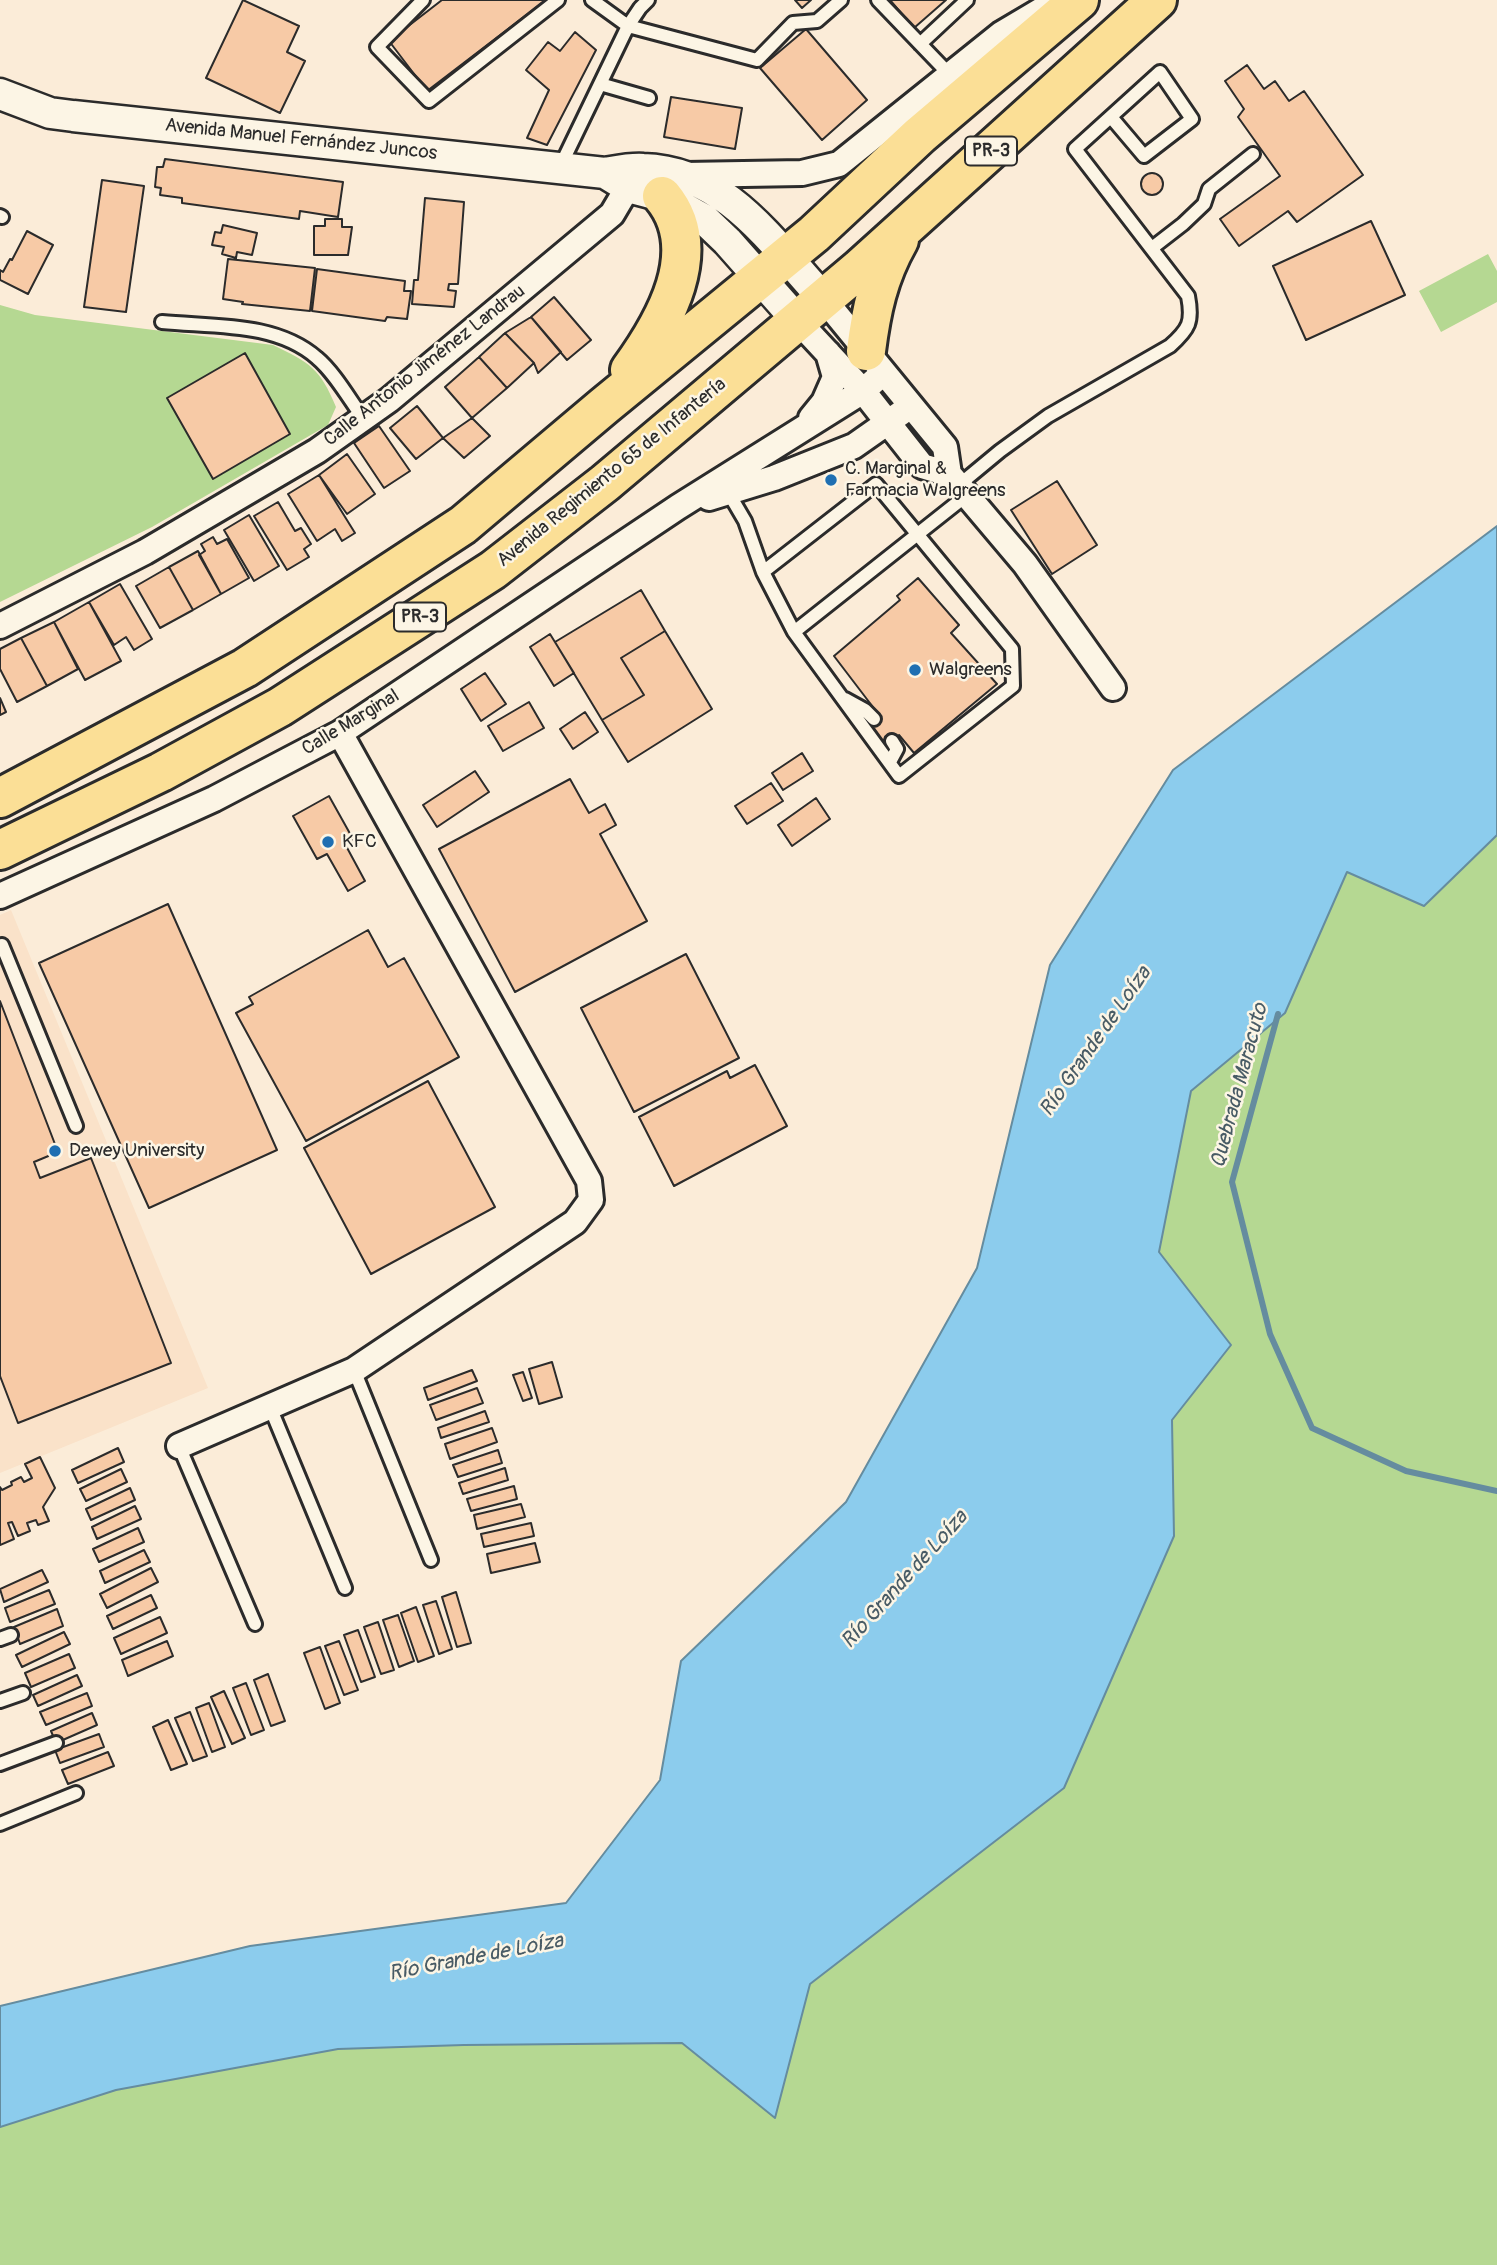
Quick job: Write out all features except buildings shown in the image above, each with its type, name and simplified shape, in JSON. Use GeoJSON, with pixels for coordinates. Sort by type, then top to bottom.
{"type":"FeatureCollection","features":[{"type":"Feature","properties":{"kind":"main road","name":"PR-3"},"geometry":{"type":"LineString","coordinates":[[0,798],[245,668],[463,525],[814,234],[920,135],[1079,0]]}},
{"type":"Feature","properties":{"kind":"main road","name":"Avenida Regimiento 65 de Infantería"},"geometry":{"type":"LineString","coordinates":[[0,850],[161,772],[280,707],[493,570],[605,483],[906,228],[1157,0]]}},
{"type":"Feature","properties":{"kind":"main road"},"geometry":{"type":"LineString","coordinates":[[604,406],[665,316],[680,272],[681,240],[671,207],[641,180]]}},
{"type":"Feature","properties":{"kind":"main road"},"geometry":{"type":"LineString","coordinates":[[874,362],[871,309],[882,276],[906,228]]}},
{"type":"Feature","properties":{"kind":"street"},"geometry":{"type":"LineString","coordinates":[[641,180],[802,173],[839,164],[1001,34],[1058,0]]}},
{"type":"Feature","properties":{"kind":"street","name":"Avenida Manuel Fernández Juncos"},"geometry":{"type":"LineString","coordinates":[[1,95],[50,113],[72,116],[559,168],[641,180],[702,182],[749,215],[772,268],[810,309]]}},
{"type":"Feature","properties":{"kind":"street","name":"Calle Antonio Jiménez Landrau"},"geometry":{"type":"LineString","coordinates":[[0,626],[145,552],[317,451],[389,400],[612,214],[641,180]]}},
{"type":"Feature","properties":{"kind":"street"},"geometry":{"type":"LineString","coordinates":[[802,429],[824,402],[835,377],[810,309]]}},
{"type":"Feature","properties":{"kind":"street"},"geometry":{"type":"LineString","coordinates":[[810,309],[874,362],[945,447],[958,485],[1025,564],[1113,688]]}},
{"type":"Feature","properties":{"kind":"street"},"geometry":{"type":"LineString","coordinates":[[828,353],[863,391],[922,466],[958,485]]}},
{"type":"Feature","properties":{"kind":"street","name":"Calle Marginal"},"geometry":{"type":"LineString","coordinates":[[0,896],[214,799],[340,733],[678,507],[863,391],[874,362]]}},
{"type":"Feature","properties":{"kind":"street","name":"Calle Marginal"},"geometry":{"type":"LineString","coordinates":[[678,507],[774,478],[854,446],[910,405]]}},
{"type":"Feature","properties":{"kind":"street"},"geometry":{"type":"LineString","coordinates":[[179,1446],[354,1370],[575,1222],[591,1200],[589,1181],[340,733]]}},
{"type":"Feature","properties":{"kind":"lane"},"geometry":{"type":"LineString","coordinates":[[423,0],[377,47],[429,101],[558,0]]}},
{"type":"Feature","properties":{"kind":"lane"},"geometry":{"type":"LineString","coordinates":[[592,0],[628,26],[757,60],[793,23],[817,21],[841,0]]}},
{"type":"Feature","properties":{"kind":"lane"},"geometry":{"type":"LineString","coordinates":[[559,168],[628,26],[648,0]]}},
{"type":"Feature","properties":{"kind":"lane"},"geometry":{"type":"LineString","coordinates":[[878,0],[950,75]]}},
{"type":"Feature","properties":{"kind":"lane"},"geometry":{"type":"LineString","coordinates":[[920,44],[967,0]]}},
{"type":"Feature","properties":{"kind":"lane"},"geometry":{"type":"LineString","coordinates":[[794,632],[919,533],[958,485],[1000,451],[1048,416],[1170,346],[1182,335],[1190,322],[1188,296],[1075,149],[1160,72],[1192,119],[1144,156],[1111,117]]}},
{"type":"Feature","properties":{"kind":"lane"},"geometry":{"type":"LineString","coordinates":[[600,83],[649,98]]}},
{"type":"Feature","properties":{"kind":"lane"},"geometry":{"type":"LineString","coordinates":[[1152,248],[1184,225],[1204,204],[1209,189],[1253,155]]}},
{"type":"Feature","properties":{"kind":"lane"},"geometry":{"type":"LineString","coordinates":[[162,322],[271,332],[295,342],[319,359],[363,418]]}},
{"type":"Feature","properties":{"kind":"lane"},"geometry":{"type":"LineString","coordinates":[[728,492],[745,521],[763,572],[794,632],[899,776],[1013,687],[1012,649],[876,484],[763,572]]}},
{"type":"Feature","properties":{"kind":"lane"},"geometry":{"type":"LineString","coordinates":[[841,697],[865,710],[874,719]]}},
{"type":"Feature","properties":{"kind":"lane"},"geometry":{"type":"LineString","coordinates":[[890,762],[897,749],[892,741]]}},
{"type":"Feature","properties":{"kind":"lane"},"geometry":{"type":"LineString","coordinates":[[1,943],[76,1126]]}},
{"type":"Feature","properties":{"kind":"lane"},"geometry":{"type":"LineString","coordinates":[[354,1370],[432,1560]]}},
{"type":"Feature","properties":{"kind":"lane"},"geometry":{"type":"LineString","coordinates":[[270,1407],[345,1588]]}},
{"type":"Feature","properties":{"kind":"lane"},"geometry":{"type":"LineString","coordinates":[[179,1446],[255,1623]]}},
{"type":"Feature","properties":{"kind":"lane"},"geometry":{"type":"LineString","coordinates":[[0,1701],[23,1693]]}},
{"type":"Feature","properties":{"kind":"lane"},"geometry":{"type":"LineString","coordinates":[[0,1764],[56,1743]]}},
{"type":"Feature","properties":{"kind":"lane"},"geometry":{"type":"LineString","coordinates":[[0,1825],[76,1793]]}},
{"type":"Feature","properties":{"kind":"shaded area","name":"Dewey University"},"geometry":{"type":"Polygon","coordinates":[[[11,910],[208,1388],[0,1473],[0,915],[11,910]]]}},
{"type":"Feature","properties":{"kind":"green space"},"geometry":{"type":"Polygon","coordinates":[[[1488,254],[1497,271],[1497,302],[1441,332],[1419,291],[1488,254]]]}},
{"type":"Feature","properties":{"kind":"green space"},"geometry":{"type":"Polygon","coordinates":[[[0,305],[35,315],[273,345],[312,368],[325,383],[336,407],[328,425],[152,527],[0,602],[0,305]]]}},
{"type":"Feature","properties":{"kind":"green space"},"geometry":{"type":"Polygon","coordinates":[[[1497,835],[1497,2265],[0,2265],[0,2127],[116,2090],[338,2049],[682,2043],[775,2118],[810,1984],[1064,1788],[1174,1536],[1172,1420],[1231,1345],[1159,1252],[1191,1091],[1285,1013],[1347,872],[1424,906],[1497,835]]]}},
{"type":"Feature","properties":{"kind":"water","name":"Río Grande de Loíza"},"geometry":{"type":"Polygon","coordinates":[[[1497,526],[1497,835],[1424,906],[1347,872],[1285,1013],[1191,1091],[1159,1252],[1231,1345],[1172,1420],[1174,1536],[1064,1788],[810,1984],[775,2118],[682,2043],[464,2045],[338,2049],[116,2090],[0,2127],[0,2006],[250,1946],[566,1903],[660,1780],[681,1661],[846,1502],[977,1268],[1050,965],[1173,770],[1497,526]]]}},
{"type":"Feature","properties":{"kind":"waterway","name":"Quebrada Maracuto"},"geometry":{"type":"LineString","coordinates":[[1278,1014],[1232,1182],[1270,1334],[1312,1428],[1406,1471],[1497,1491]]}},
{"type":"Feature","properties":{"kind":"place","name":"C. Marginal & Farmacia Walgreens"},"geometry":{"type":"Point","coordinates":[831,480]}},
{"type":"Feature","properties":{"kind":"place","name":"Walgreens"},"geometry":{"type":"Point","coordinates":[915,670]}},
{"type":"Feature","properties":{"kind":"place","name":"KFC"},"geometry":{"type":"Point","coordinates":[328,842]}},
{"type":"Feature","properties":{"kind":"place","name":"Dewey University"},"geometry":{"type":"Point","coordinates":[55,1151]}}]}
